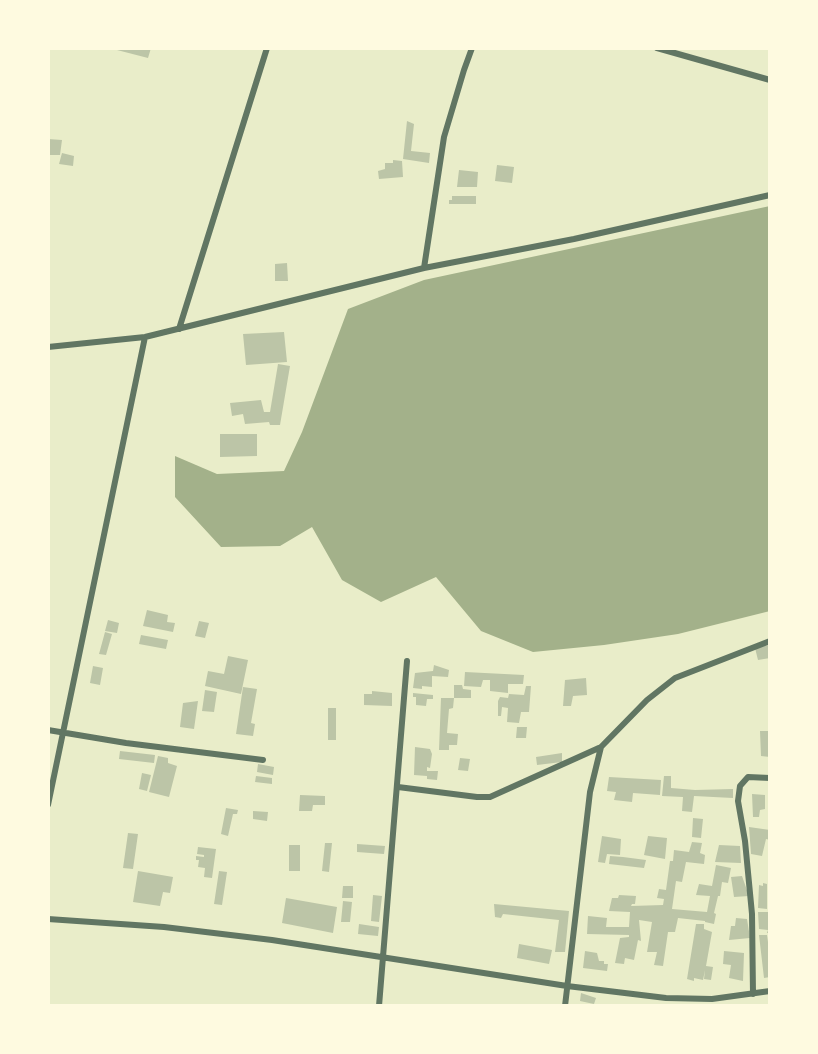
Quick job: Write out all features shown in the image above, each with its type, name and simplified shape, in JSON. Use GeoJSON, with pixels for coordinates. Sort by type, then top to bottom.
{"type":"FeatureCollection","features":[{"type":"Feature","properties":{"kind":"street"},"geometry":{"type":"LineString","coordinates":[[179,329],[267,48]]}},
{"type":"Feature","properties":{"kind":"street"},"geometry":{"type":"LineString","coordinates":[[424,268],[444,137],[472,48]]}},
{"type":"Feature","properties":{"kind":"street"},"geometry":{"type":"LineString","coordinates":[[657,48],[770,80]]}},
{"type":"Feature","properties":{"kind":"street"},"geometry":{"type":"LineString","coordinates":[[48,346],[145,337],[424,268],[574,239],[770,195]]}},
{"type":"Feature","properties":{"kind":"street"},"geometry":{"type":"LineString","coordinates":[[48,805],[145,337]]}},
{"type":"Feature","properties":{"kind":"street"},"geometry":{"type":"LineString","coordinates":[[398,787],[490,797],[601,747],[647,700],[675,678],[770,641]]}},
{"type":"Feature","properties":{"kind":"street"},"geometry":{"type":"LineString","coordinates":[[379,1006],[407,661]]}},
{"type":"Feature","properties":{"kind":"street"},"geometry":{"type":"LineString","coordinates":[[48,730],[126,743],[263,760]]}},
{"type":"Feature","properties":{"kind":"street"},"geometry":{"type":"LineString","coordinates":[[565,1006],[590,792],[601,747]]}},
{"type":"Feature","properties":{"kind":"street"},"geometry":{"type":"LineString","coordinates":[[753,994],[752,914],[745,841],[738,801],[740,786],[748,777],[770,778]]}},
{"type":"Feature","properties":{"kind":"street"},"geometry":{"type":"LineString","coordinates":[[48,919],[164,927],[272,940],[567,986],[666,998],[712,999],[770,991]]}},
{"type":"Feature","properties":{"kind":"shaded area"},"geometry":{"type":"Polygon","coordinates":[[[770,206],[770,611],[678,634],[533,652],[481,631],[436,577],[381,602],[342,580],[312,527],[280,546],[221,547],[175,497],[175,456],[217,474],[284,471],[302,432],[348,309],[424,280],[770,206]]]}},
{"type":"Feature","properties":{"kind":"building"},"geometry":{"type":"Polygon","coordinates":[[[118,48],[151,48],[148,58],[117,50],[118,48]]]}},
{"type":"Feature","properties":{"kind":"building"},"geometry":{"type":"Polygon","coordinates":[[[407,121],[414,124],[411,151],[430,153],[429,163],[403,159],[407,121]]]}},
{"type":"Feature","properties":{"kind":"building"},"geometry":{"type":"Polygon","coordinates":[[[48,139],[62,140],[60,155],[48,155],[48,139]]]}},
{"type":"Feature","properties":{"kind":"building"},"geometry":{"type":"Polygon","coordinates":[[[62,153],[74,156],[73,166],[59,164],[62,153]]]}},
{"type":"Feature","properties":{"kind":"building"},"geometry":{"type":"Polygon","coordinates":[[[393,160],[402,161],[403,177],[379,179],[378,171],[385,169],[385,163],[393,163],[393,160]]]}},
{"type":"Feature","properties":{"kind":"building"},"geometry":{"type":"Polygon","coordinates":[[[497,165],[514,167],[512,183],[495,181],[497,165]]]}},
{"type":"Feature","properties":{"kind":"building"},"geometry":{"type":"Polygon","coordinates":[[[459,170],[478,172],[477,187],[457,187],[459,170]]]}},
{"type":"Feature","properties":{"kind":"building"},"geometry":{"type":"Polygon","coordinates":[[[452,196],[476,196],[476,204],[449,204],[452,196]]]}},
{"type":"Feature","properties":{"kind":"building"},"geometry":{"type":"Polygon","coordinates":[[[287,263],[288,281],[275,281],[275,264],[287,263]]]}},
{"type":"Feature","properties":{"kind":"building"},"geometry":{"type":"Polygon","coordinates":[[[284,332],[287,362],[246,365],[243,334],[284,332]]]}},
{"type":"Feature","properties":{"kind":"building"},"geometry":{"type":"Polygon","coordinates":[[[278,364],[290,366],[280,425],[270,425],[269,422],[245,424],[243,414],[232,416],[230,403],[261,400],[264,412],[270,412],[278,364]]]}},
{"type":"Feature","properties":{"kind":"building"},"geometry":{"type":"Polygon","coordinates":[[[220,434],[257,434],[257,456],[220,457],[220,434]]]}},
{"type":"Feature","properties":{"kind":"building"},"geometry":{"type":"Polygon","coordinates":[[[147,610],[168,615],[167,622],[175,623],[173,632],[143,626],[147,610]]]}},
{"type":"Feature","properties":{"kind":"building"},"geometry":{"type":"Polygon","coordinates":[[[108,620],[119,623],[117,633],[105,631],[108,620]]]}},
{"type":"Feature","properties":{"kind":"building"},"geometry":{"type":"Polygon","coordinates":[[[199,621],[209,623],[205,638],[195,636],[199,621]]]}},
{"type":"Feature","properties":{"kind":"building"},"geometry":{"type":"Polygon","coordinates":[[[105,632],[112,634],[106,655],[99,654],[105,632]]]}},
{"type":"Feature","properties":{"kind":"building"},"geometry":{"type":"Polygon","coordinates":[[[141,635],[168,640],[166,649],[139,644],[141,635]]]}},
{"type":"Feature","properties":{"kind":"building"},"geometry":{"type":"Polygon","coordinates":[[[769,645],[770,658],[758,660],[755,648],[769,645]]]}},
{"type":"Feature","properties":{"kind":"building"},"geometry":{"type":"Polygon","coordinates":[[[228,656],[248,660],[241,694],[205,686],[208,671],[224,674],[228,656]]]}},
{"type":"Feature","properties":{"kind":"building"},"geometry":{"type":"Polygon","coordinates":[[[434,665],[449,670],[448,677],[432,676],[432,687],[413,688],[415,673],[433,671],[434,665]]]}},
{"type":"Feature","properties":{"kind":"building"},"geometry":{"type":"Polygon","coordinates":[[[93,666],[103,668],[100,685],[90,683],[93,666]]]}},
{"type":"Feature","properties":{"kind":"building"},"geometry":{"type":"Polygon","coordinates":[[[465,672],[524,675],[523,684],[508,684],[508,693],[490,691],[490,680],[483,680],[481,687],[464,686],[465,672]]]}},
{"type":"Feature","properties":{"kind":"building"},"geometry":{"type":"Polygon","coordinates":[[[586,678],[587,695],[573,696],[571,706],[563,706],[565,680],[586,678]]]}},
{"type":"Feature","properties":{"kind":"building"},"geometry":{"type":"Polygon","coordinates":[[[454,685],[462,685],[463,689],[471,690],[471,698],[454,698],[454,685]]]}},
{"type":"Feature","properties":{"kind":"building"},"geometry":{"type":"Polygon","coordinates":[[[526,686],[531,686],[529,712],[521,712],[519,723],[507,722],[508,708],[502,707],[501,716],[498,716],[500,697],[508,698],[509,694],[524,695],[526,686]]]}},
{"type":"Feature","properties":{"kind":"building"},"geometry":{"type":"Polygon","coordinates":[[[243,687],[257,689],[251,723],[255,724],[253,736],[236,734],[243,687]]]}},
{"type":"Feature","properties":{"kind":"building"},"geometry":{"type":"Polygon","coordinates":[[[205,690],[217,692],[214,712],[202,711],[205,690]]]}},
{"type":"Feature","properties":{"kind":"building"},"geometry":{"type":"Polygon","coordinates":[[[372,691],[392,693],[392,706],[364,705],[364,694],[372,694],[372,691]]]}},
{"type":"Feature","properties":{"kind":"building"},"geometry":{"type":"Polygon","coordinates":[[[413,693],[433,695],[433,699],[427,699],[426,706],[416,705],[416,697],[413,697],[413,693]]]}},
{"type":"Feature","properties":{"kind":"building"},"geometry":{"type":"Polygon","coordinates":[[[441,698],[454,698],[453,708],[449,709],[447,733],[458,734],[457,745],[449,745],[449,750],[439,750],[441,698]]]}},
{"type":"Feature","properties":{"kind":"building"},"geometry":{"type":"Polygon","coordinates":[[[198,701],[194,729],[180,727],[183,703],[198,701]]]}},
{"type":"Feature","properties":{"kind":"building"},"geometry":{"type":"Polygon","coordinates":[[[328,708],[336,708],[336,740],[328,740],[328,708]]]}},
{"type":"Feature","properties":{"kind":"building"},"geometry":{"type":"Polygon","coordinates":[[[517,727],[527,727],[526,738],[516,738],[517,727]]]}},
{"type":"Feature","properties":{"kind":"building"},"geometry":{"type":"Polygon","coordinates":[[[760,731],[769,731],[770,757],[761,756],[760,731]]]}},
{"type":"Feature","properties":{"kind":"building"},"geometry":{"type":"Polygon","coordinates":[[[415,747],[430,749],[432,754],[430,768],[427,767],[427,771],[438,771],[437,780],[414,775],[415,747]]]}},
{"type":"Feature","properties":{"kind":"building"},"geometry":{"type":"Polygon","coordinates":[[[120,751],[155,755],[154,763],[119,759],[120,751]]]}},
{"type":"Feature","properties":{"kind":"building"},"geometry":{"type":"Polygon","coordinates":[[[562,753],[562,762],[537,765],[536,757],[562,753]]]}},
{"type":"Feature","properties":{"kind":"building"},"geometry":{"type":"Polygon","coordinates":[[[158,756],[168,758],[168,763],[177,766],[169,797],[149,792],[158,756]]]}},
{"type":"Feature","properties":{"kind":"building"},"geometry":{"type":"Polygon","coordinates":[[[460,758],[470,759],[468,771],[458,770],[460,758]]]}},
{"type":"Feature","properties":{"kind":"building"},"geometry":{"type":"Polygon","coordinates":[[[258,764],[274,767],[273,775],[257,772],[258,764]]]}},
{"type":"Feature","properties":{"kind":"building"},"geometry":{"type":"Polygon","coordinates":[[[142,773],[151,775],[147,791],[139,789],[142,773]]]}},
{"type":"Feature","properties":{"kind":"building"},"geometry":{"type":"Polygon","coordinates":[[[256,776],[272,778],[272,784],[255,782],[256,776]]]}},
{"type":"Feature","properties":{"kind":"building"},"geometry":{"type":"Polygon","coordinates":[[[664,776],[671,776],[671,788],[733,789],[733,798],[694,796],[692,812],[682,811],[683,797],[662,796],[664,776]]]}},
{"type":"Feature","properties":{"kind":"building"},"geometry":{"type":"Polygon","coordinates":[[[609,777],[661,780],[660,795],[633,793],[632,802],[614,800],[616,792],[607,791],[609,777]]]}},
{"type":"Feature","properties":{"kind":"building"},"geometry":{"type":"Polygon","coordinates":[[[752,794],[765,795],[765,809],[760,810],[759,817],[753,817],[752,794]]]}},
{"type":"Feature","properties":{"kind":"building"},"geometry":{"type":"Polygon","coordinates":[[[300,795],[325,796],[325,805],[313,805],[312,811],[299,811],[300,795]]]}},
{"type":"Feature","properties":{"kind":"building"},"geometry":{"type":"Polygon","coordinates":[[[226,808],[238,810],[237,814],[233,814],[228,836],[221,834],[226,808]]]}},
{"type":"Feature","properties":{"kind":"building"},"geometry":{"type":"Polygon","coordinates":[[[253,811],[268,812],[267,821],[253,819],[253,811]]]}},
{"type":"Feature","properties":{"kind":"building"},"geometry":{"type":"Polygon","coordinates":[[[693,818],[703,819],[701,838],[692,837],[693,818]]]}},
{"type":"Feature","properties":{"kind":"building"},"geometry":{"type":"Polygon","coordinates":[[[749,827],[770,830],[770,840],[766,839],[762,856],[751,854],[749,827]]]}},
{"type":"Feature","properties":{"kind":"building"},"geometry":{"type":"Polygon","coordinates":[[[128,833],[138,834],[133,869],[123,868],[128,833]]]}},
{"type":"Feature","properties":{"kind":"building"},"geometry":{"type":"Polygon","coordinates":[[[602,836],[621,839],[620,855],[607,854],[605,863],[598,862],[602,836]]]}},
{"type":"Feature","properties":{"kind":"building"},"geometry":{"type":"Polygon","coordinates":[[[648,836],[667,838],[665,859],[644,855],[648,836]]]}},
{"type":"Feature","properties":{"kind":"building"},"geometry":{"type":"Polygon","coordinates":[[[692,842],[702,843],[700,853],[705,855],[704,864],[686,862],[682,882],[676,881],[672,909],[707,912],[710,896],[696,895],[699,884],[712,886],[716,865],[731,868],[728,883],[722,882],[714,913],[716,914],[714,924],[678,918],[675,932],[668,932],[663,966],[654,965],[657,952],[647,952],[652,922],[639,920],[641,941],[638,940],[634,960],[625,958],[624,964],[615,963],[620,938],[629,937],[629,935],[587,934],[588,916],[607,918],[606,927],[629,927],[630,912],[609,911],[612,898],[618,898],[619,895],[636,896],[635,904],[631,906],[663,905],[664,899],[657,898],[659,889],[666,890],[674,850],[689,852],[692,842]]]}},
{"type":"Feature","properties":{"kind":"building"},"geometry":{"type":"Polygon","coordinates":[[[325,843],[332,843],[329,872],[322,871],[325,843]]]}},
{"type":"Feature","properties":{"kind":"building"},"geometry":{"type":"Polygon","coordinates":[[[357,844],[385,846],[384,854],[357,852],[357,844]]]}},
{"type":"Feature","properties":{"kind":"building"},"geometry":{"type":"Polygon","coordinates":[[[289,845],[300,845],[300,871],[289,871],[289,845]]]}},
{"type":"Feature","properties":{"kind":"building"},"geometry":{"type":"Polygon","coordinates":[[[719,845],[740,846],[741,863],[715,862],[719,845]]]}},
{"type":"Feature","properties":{"kind":"building"},"geometry":{"type":"Polygon","coordinates":[[[198,847],[216,849],[212,878],[204,877],[205,868],[198,867],[199,860],[196,860],[196,856],[204,857],[204,855],[197,854],[198,847]]]}},
{"type":"Feature","properties":{"kind":"building"},"geometry":{"type":"Polygon","coordinates":[[[610,856],[646,860],[644,868],[609,864],[610,856]]]}},
{"type":"Feature","properties":{"kind":"building"},"geometry":{"type":"Polygon","coordinates":[[[138,871],[173,877],[170,893],[163,892],[160,906],[133,902],[138,871]]]}},
{"type":"Feature","properties":{"kind":"building"},"geometry":{"type":"Polygon","coordinates":[[[219,871],[227,872],[222,905],[214,904],[219,871]]]}},
{"type":"Feature","properties":{"kind":"building"},"geometry":{"type":"Polygon","coordinates":[[[742,876],[749,896],[734,897],[731,877],[742,876]]]}},
{"type":"Feature","properties":{"kind":"building"},"geometry":{"type":"Polygon","coordinates":[[[763,883],[767,884],[767,909],[758,908],[759,885],[763,886],[763,883]]]}},
{"type":"Feature","properties":{"kind":"building"},"geometry":{"type":"Polygon","coordinates":[[[343,886],[353,886],[353,898],[342,898],[343,886]]]}},
{"type":"Feature","properties":{"kind":"building"},"geometry":{"type":"Polygon","coordinates":[[[373,895],[382,896],[379,922],[371,921],[373,895]]]}},
{"type":"Feature","properties":{"kind":"building"},"geometry":{"type":"Polygon","coordinates":[[[286,898],[337,907],[333,933],[282,923],[286,898]]]}},
{"type":"Feature","properties":{"kind":"building"},"geometry":{"type":"Polygon","coordinates":[[[343,901],[352,902],[350,922],[341,922],[343,901]]]}},
{"type":"Feature","properties":{"kind":"building"},"geometry":{"type":"Polygon","coordinates":[[[494,904],[569,911],[565,952],[555,952],[559,920],[503,914],[501,918],[495,917],[494,904]]]}},
{"type":"Feature","properties":{"kind":"building"},"geometry":{"type":"Polygon","coordinates":[[[758,912],[770,912],[770,933],[767,933],[768,930],[759,929],[758,912]]]}},
{"type":"Feature","properties":{"kind":"building"},"geometry":{"type":"Polygon","coordinates":[[[736,918],[747,919],[750,938],[729,940],[731,926],[735,926],[736,918]]]}},
{"type":"Feature","properties":{"kind":"building"},"geometry":{"type":"Polygon","coordinates":[[[359,924],[379,927],[378,936],[358,934],[359,924]]]}},
{"type":"Feature","properties":{"kind":"building"},"geometry":{"type":"Polygon","coordinates":[[[696,924],[704,924],[704,929],[712,932],[706,966],[713,967],[711,980],[704,979],[705,970],[703,980],[687,979],[696,924]]]}},
{"type":"Feature","properties":{"kind":"building"},"geometry":{"type":"Polygon","coordinates":[[[759,935],[767,935],[768,942],[770,941],[770,977],[764,978],[759,935]]]}},
{"type":"Feature","properties":{"kind":"building"},"geometry":{"type":"Polygon","coordinates":[[[519,944],[552,950],[549,964],[517,958],[519,944]]]}},
{"type":"Feature","properties":{"kind":"building"},"geometry":{"type":"Polygon","coordinates":[[[585,951],[597,953],[599,961],[608,964],[607,971],[583,968],[585,951]]]}},
{"type":"Feature","properties":{"kind":"building"},"geometry":{"type":"Polygon","coordinates":[[[724,951],[744,953],[743,981],[729,978],[731,965],[723,964],[724,951]]]}},
{"type":"Feature","properties":{"kind":"building"},"geometry":{"type":"Polygon","coordinates":[[[581,993],[596,998],[594,1004],[580,1001],[581,993]]]}}]}
